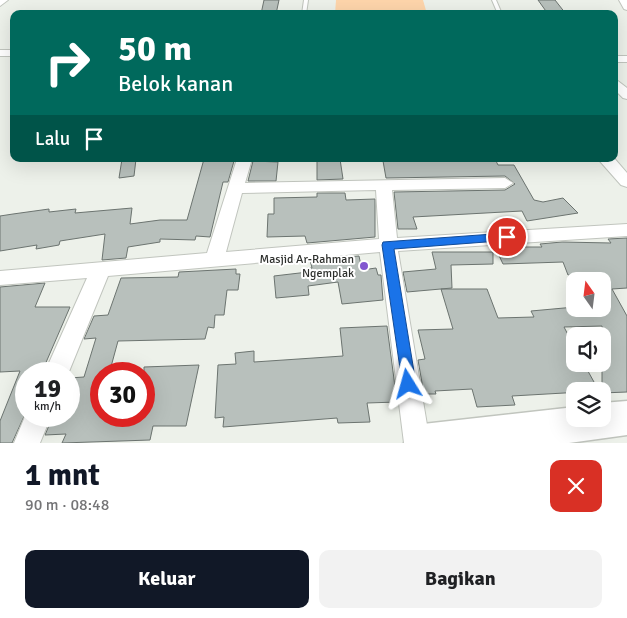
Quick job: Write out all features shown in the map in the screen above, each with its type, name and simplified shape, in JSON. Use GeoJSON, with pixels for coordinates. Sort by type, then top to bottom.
{"type":"FeatureCollection","features":[{"type":"Feature","properties":{"kind":"main road"},"geometry":{"type":"LineString","coordinates":[[424,443],[575,434],[627,418]]}},
{"type":"Feature","properties":{"kind":"street"},"geometry":{"type":"LineString","coordinates":[[0,2],[5,0]]}},
{"type":"Feature","properties":{"kind":"street"},"geometry":{"type":"LineString","coordinates":[[623,0],[627,7]]}},
{"type":"Feature","properties":{"kind":"street"},"geometry":{"type":"LineString","coordinates":[[618,86],[627,95]]}},
{"type":"Feature","properties":{"kind":"street"},"geometry":{"type":"LineString","coordinates":[[215,259],[243,162]]}},
{"type":"Feature","properties":{"kind":"street"},"geometry":{"type":"LineString","coordinates":[[609,162],[627,182]]}},
{"type":"Feature","properties":{"kind":"street"},"geometry":{"type":"LineString","coordinates":[[235,188],[384,187],[505,183]]}},
{"type":"Feature","properties":{"kind":"street"},"geometry":{"type":"LineString","coordinates":[[384,187],[388,245],[417,443]]}},
{"type":"Feature","properties":{"kind":"street"},"geometry":{"type":"LineString","coordinates":[[0,278],[388,245],[627,230]]}},
{"type":"Feature","properties":{"kind":"street"},"geometry":{"type":"LineString","coordinates":[[61,362],[100,271]]}},
{"type":"Feature","properties":{"kind":"street"},"geometry":{"type":"LineString","coordinates":[[27,443],[34,427]]}},
{"type":"Feature","properties":{"kind":"shaded area"},"geometry":{"type":"Polygon","coordinates":[[[336,0],[423,0],[426,10],[335,10],[336,0]]]}},
{"type":"Feature","properties":{"kind":"building"},"geometry":{"type":"Polygon","coordinates":[[[264,0],[279,0],[277,10],[262,10],[264,0]]]}},
{"type":"Feature","properties":{"kind":"building"},"geometry":{"type":"Polygon","coordinates":[[[538,0],[555,0],[563,10],[545,10],[538,0]]]}},
{"type":"Feature","properties":{"kind":"building"},"geometry":{"type":"Polygon","coordinates":[[[122,162],[136,162],[134,176],[119,178],[122,162]]]}},
{"type":"Feature","properties":{"kind":"building"},"geometry":{"type":"Polygon","coordinates":[[[203,162],[234,162],[228,182],[223,182],[210,237],[196,236],[195,240],[160,239],[160,242],[128,247],[126,258],[102,260],[105,234],[60,241],[59,245],[36,249],[37,245],[0,251],[0,216],[49,209],[49,212],[76,209],[75,213],[132,208],[130,224],[160,220],[187,220],[203,162]]]}},
{"type":"Feature","properties":{"kind":"building"},"geometry":{"type":"Polygon","coordinates":[[[253,162],[278,162],[276,181],[248,181],[253,162]]]}},
{"type":"Feature","properties":{"kind":"building"},"geometry":{"type":"Polygon","coordinates":[[[317,162],[340,162],[343,179],[317,180],[317,162]]]}},
{"type":"Feature","properties":{"kind":"building"},"geometry":{"type":"Polygon","coordinates":[[[383,162],[496,162],[498,165],[514,165],[534,200],[543,202],[563,198],[578,213],[527,221],[522,211],[413,217],[417,229],[398,229],[394,192],[505,190],[515,184],[505,176],[386,178],[383,162]]]}},
{"type":"Feature","properties":{"kind":"building"},"geometry":{"type":"Polygon","coordinates":[[[317,193],[345,193],[346,200],[375,199],[375,237],[307,243],[305,236],[267,237],[268,214],[274,214],[274,198],[317,197],[317,193]]]}},
{"type":"Feature","properties":{"kind":"building"},"geometry":{"type":"Polygon","coordinates":[[[627,238],[627,288],[612,289],[627,316],[627,392],[611,393],[611,382],[602,382],[602,372],[611,372],[611,327],[602,326],[564,327],[566,331],[566,372],[588,372],[594,382],[566,382],[566,393],[512,396],[515,405],[477,407],[472,389],[435,391],[436,394],[424,394],[418,360],[425,359],[418,330],[453,329],[441,289],[487,289],[498,318],[534,317],[531,311],[566,308],[566,318],[611,318],[611,272],[567,272],[563,262],[503,264],[495,247],[542,247],[540,244],[562,242],[611,243],[608,239],[627,238]]]}},
{"type":"Feature","properties":{"kind":"building"},"geometry":{"type":"Polygon","coordinates":[[[432,252],[493,252],[493,264],[451,265],[452,288],[407,292],[403,272],[436,269],[432,252]]]}},
{"type":"Feature","properties":{"kind":"building"},"geometry":{"type":"Polygon","coordinates":[[[359,256],[362,270],[376,268],[378,275],[381,275],[383,300],[342,304],[338,282],[308,286],[309,295],[276,298],[274,276],[308,272],[307,268],[312,268],[310,260],[359,256]]]}},
{"type":"Feature","properties":{"kind":"building"},"geometry":{"type":"Polygon","coordinates":[[[236,269],[236,274],[240,274],[238,290],[227,290],[224,315],[215,315],[214,328],[208,327],[205,339],[118,341],[112,362],[90,362],[90,427],[153,427],[150,440],[62,443],[66,434],[45,435],[48,427],[80,427],[80,377],[84,377],[96,338],[84,339],[94,316],[108,315],[121,278],[178,277],[179,272],[236,269]]]}},
{"type":"Feature","properties":{"kind":"building"},"geometry":{"type":"Polygon","coordinates":[[[45,283],[35,307],[70,307],[46,362],[15,362],[15,371],[0,372],[0,287],[45,283]]]}},
{"type":"Feature","properties":{"kind":"building"},"geometry":{"type":"Polygon","coordinates":[[[387,326],[397,402],[367,403],[370,422],[338,423],[337,418],[223,427],[224,417],[215,418],[218,365],[236,364],[235,353],[254,351],[254,362],[343,356],[340,328],[387,326]]]}},
{"type":"Feature","properties":{"kind":"building"},"geometry":{"type":"Polygon","coordinates":[[[199,365],[186,426],[155,426],[155,367],[199,365]]]}},
{"type":"Feature","properties":{"kind":"building"},"geometry":{"type":"Polygon","coordinates":[[[15,384],[15,427],[19,427],[12,443],[0,443],[0,421],[15,384]]]}},
{"type":"Feature","properties":{"kind":"place","name":"Masjid Ar-Rahman Ngemplak"},"geometry":{"type":"Point","coordinates":[364,266]}},
{"type":"Feature","properties":{"kind":"route"},"geometry":{"type":"LineString","coordinates":[[408,384],[388,245],[507,237]]}}]}
